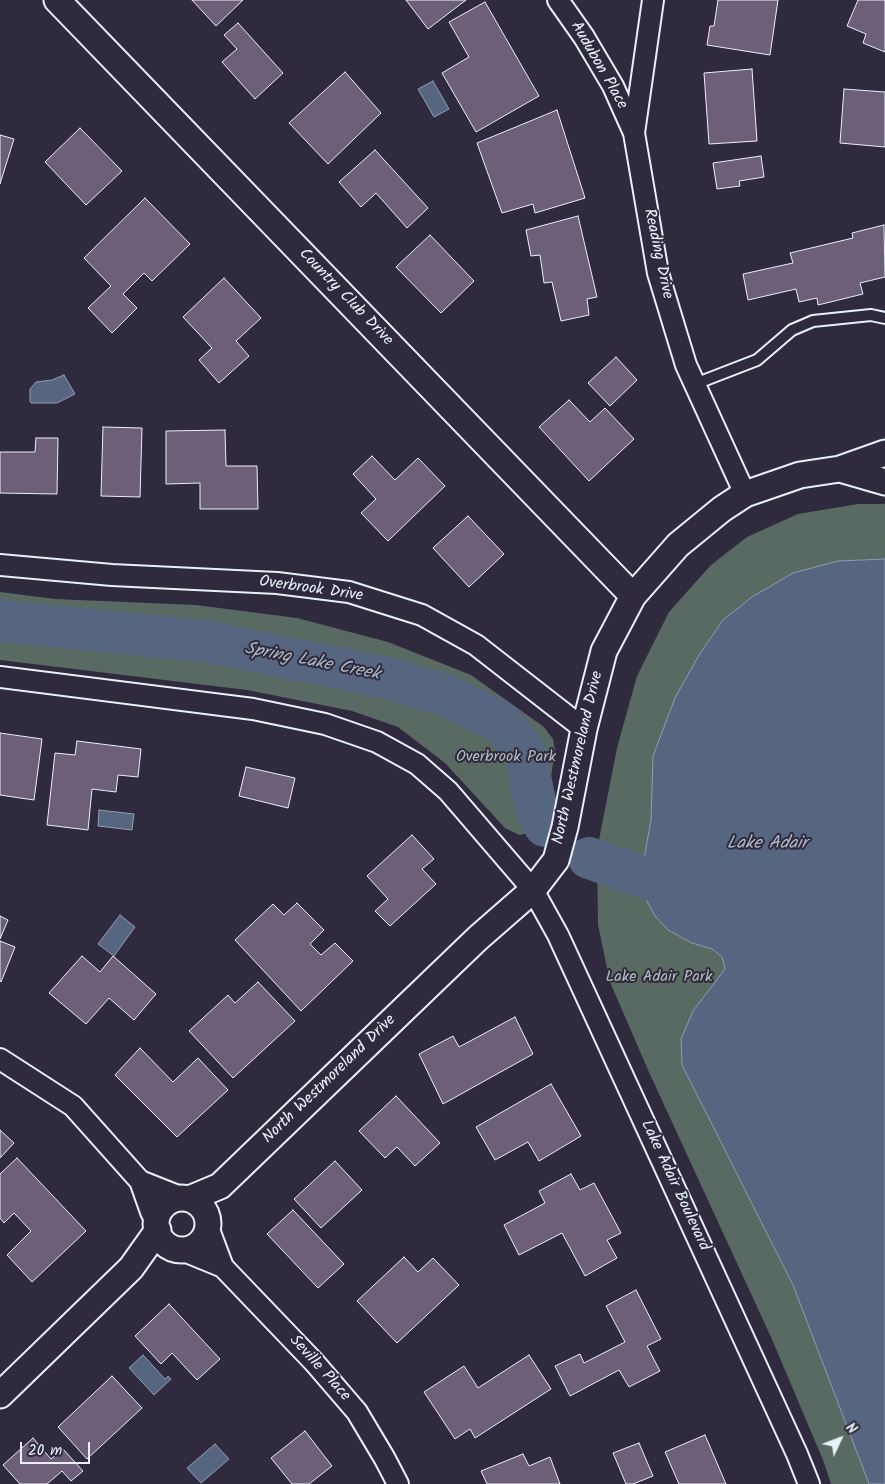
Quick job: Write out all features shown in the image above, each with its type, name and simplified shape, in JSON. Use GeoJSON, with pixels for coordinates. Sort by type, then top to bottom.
{"type":"FeatureCollection","features":[{"type":"Feature","properties":{"kind":"street","name":"Country Club Drive"},"geometry":{"type":"LineString","coordinates":[[56,0],[633,596]]}},
{"type":"Feature","properties":{"kind":"street","name":"Audubon Place"},"geometry":{"type":"LineString","coordinates":[[558,0],[584,37],[613,86],[634,133]]}},
{"type":"Feature","properties":{"kind":"street","name":"Reading Drive"},"geometry":{"type":"LineString","coordinates":[[653,0],[634,133],[658,273],[686,365],[745,494]]}},
{"type":"Feature","properties":{"kind":"street","name":"North Westmoreland Drive"},"geometry":{"type":"LineString","coordinates":[[186,1199],[220,1186],[478,938],[533,890],[556,860],[565,827],[584,729],[604,651],[633,596],[678,545],[745,494],[800,475],[840,469],[885,453]]}},
{"type":"Feature","properties":{"kind":"street","name":"North Westmoreland Drive"},"geometry":{"type":"LineString","coordinates":[[840,469],[885,482]]}},
{"type":"Feature","properties":{"kind":"street","name":"Overbrook Drive"},"geometry":{"type":"LineString","coordinates":[[0,565],[112,575],[277,582],[349,592],[422,614],[476,645],[584,729]]}},
{"type":"Feature","properties":{"kind":"street"},"geometry":{"type":"LineString","coordinates":[[0,677],[253,709],[325,724],[376,742],[418,764],[448,791],[533,890]]}},
{"type":"Feature","properties":{"kind":"street","name":"Lake Adair Boulevard"},"geometry":{"type":"LineString","coordinates":[[533,890],[558,934],[810,1484]]}},
{"type":"Feature","properties":{"kind":"street"},"geometry":{"type":"LineString","coordinates":[[0,1059],[73,1106],[140,1181],[151,1212],[166,1237],[195,1247],[206,1235],[208,1223],[201,1206],[140,1181]]}},
{"type":"Feature","properties":{"kind":"street","name":"North Westmoreland Drive"},"geometry":{"type":"LineString","coordinates":[[208,1223],[220,1186]]}},
{"type":"Feature","properties":{"kind":"street"},"geometry":{"type":"LineString","coordinates":[[166,1237],[162,1208],[168,1202],[186,1199]]}},
{"type":"Feature","properties":{"kind":"street","name":"Seville Place"},"geometry":{"type":"LineString","coordinates":[[208,1223],[223,1267]]}},
{"type":"Feature","properties":{"kind":"street"},"geometry":{"type":"LineString","coordinates":[[0,1395],[131,1268],[166,1237]]}},
{"type":"Feature","properties":{"kind":"street","name":"Seville Place"},"geometry":{"type":"LineString","coordinates":[[166,1237],[223,1267],[314,1362],[356,1412],[398,1484]]}},
{"type":"Feature","properties":{"kind":"lane"},"geometry":{"type":"LineString","coordinates":[[695,384],[757,360],[792,330],[813,320],[871,315],[885,318]]}},
{"type":"Feature","properties":{"kind":"green space","name":"Lake Adair Park"},"geometry":{"type":"Polygon","coordinates":[[[858,504],[885,504],[885,559],[838,561],[752,597],[723,620],[699,655],[651,820],[641,876],[655,916],[668,930],[692,943],[712,949],[722,957],[725,969],[693,1011],[793,1285],[869,1484],[831,1484],[823,1460],[771,1337],[648,1070],[610,982],[598,925],[597,850],[617,748],[637,676],[669,612],[711,565],[747,537],[798,514],[858,504]]]}},
{"type":"Feature","properties":{"kind":"green space","name":"Overbrook Park"},"geometry":{"type":"Polygon","coordinates":[[[0,592],[55,599],[196,605],[297,618],[388,642],[471,675],[544,727],[553,739],[555,750],[545,818],[534,832],[519,835],[505,828],[445,763],[398,727],[352,711],[247,690],[0,660],[0,592]]]}},
{"type":"Feature","properties":{"kind":"water"},"geometry":{"type":"Polygon","coordinates":[[[433,81],[449,109],[434,117],[418,89],[433,81]]]}},
{"type":"Feature","properties":{"kind":"water"},"geometry":{"type":"Polygon","coordinates":[[[64,375],[75,394],[57,403],[31,403],[30,389],[36,382],[52,380],[64,375]]]}},
{"type":"Feature","properties":{"kind":"water","name":"Lake Adair"},"geometry":{"type":"Polygon","coordinates":[[[885,559],[885,1484],[869,1484],[793,1285],[682,1065],[681,1039],[693,1011],[725,969],[722,957],[712,949],[692,943],[668,930],[655,916],[647,901],[641,876],[651,820],[653,756],[675,698],[699,655],[723,620],[752,597],[793,573],[838,561],[885,559]]]}},
{"type":"Feature","properties":{"kind":"water"},"geometry":{"type":"Polygon","coordinates":[[[99,810],[134,814],[132,830],[98,826],[99,810]]]}},
{"type":"Feature","properties":{"kind":"water"},"geometry":{"type":"Polygon","coordinates":[[[120,915],[135,927],[114,956],[98,944],[120,915]]]}},
{"type":"Feature","properties":{"kind":"water"},"geometry":{"type":"Polygon","coordinates":[[[143,1355],[165,1379],[168,1376],[171,1379],[154,1395],[129,1368],[143,1355]]]}},
{"type":"Feature","properties":{"kind":"water"},"geometry":{"type":"Polygon","coordinates":[[[215,1444],[229,1459],[201,1483],[187,1468],[215,1444]]]}},
{"type":"Feature","properties":{"kind":"building"},"geometry":{"type":"Polygon","coordinates":[[[192,0],[243,0],[216,26],[192,0]]]}},
{"type":"Feature","properties":{"kind":"building"},"geometry":{"type":"Polygon","coordinates":[[[406,0],[466,0],[428,29],[406,0]]]}},
{"type":"Feature","properties":{"kind":"building"},"geometry":{"type":"Polygon","coordinates":[[[718,0],[778,0],[770,55],[707,45],[710,26],[714,26],[718,0]]]}},
{"type":"Feature","properties":{"kind":"building"},"geometry":{"type":"Polygon","coordinates":[[[858,0],[885,0],[885,52],[863,43],[866,34],[847,26],[858,0]]]}},
{"type":"Feature","properties":{"kind":"building"},"geometry":{"type":"Polygon","coordinates":[[[485,2],[539,96],[476,132],[442,73],[469,57],[449,22],[485,2]]]}},
{"type":"Feature","properties":{"kind":"building"},"geometry":{"type":"Polygon","coordinates":[[[238,23],[283,73],[255,99],[222,62],[237,49],[224,35],[238,23]]]}},
{"type":"Feature","properties":{"kind":"building"},"geometry":{"type":"Polygon","coordinates":[[[752,69],[757,141],[709,144],[704,73],[752,69]]]}},
{"type":"Feature","properties":{"kind":"building"},"geometry":{"type":"Polygon","coordinates":[[[345,72],[381,113],[328,164],[289,123],[345,72]]]}},
{"type":"Feature","properties":{"kind":"building"},"geometry":{"type":"Polygon","coordinates":[[[844,89],[885,92],[885,147],[840,143],[844,89]]]}},
{"type":"Feature","properties":{"kind":"building"},"geometry":{"type":"Polygon","coordinates":[[[557,110],[585,198],[535,213],[533,204],[502,213],[477,143],[557,110]]]}},
{"type":"Feature","properties":{"kind":"building"},"geometry":{"type":"Polygon","coordinates":[[[80,128],[122,171],[86,205],[45,162],[80,128]]]}},
{"type":"Feature","properties":{"kind":"building"},"geometry":{"type":"Polygon","coordinates":[[[0,135],[14,139],[0,184],[0,135]]]}},
{"type":"Feature","properties":{"kind":"building"},"geometry":{"type":"Polygon","coordinates":[[[375,150],[428,208],[407,228],[376,193],[361,207],[339,182],[375,150]]]}},
{"type":"Feature","properties":{"kind":"building"},"geometry":{"type":"Polygon","coordinates":[[[761,156],[764,177],[739,181],[740,186],[717,189],[713,163],[761,156]]]}},
{"type":"Feature","properties":{"kind":"building"},"geometry":{"type":"Polygon","coordinates":[[[145,198],[190,244],[152,281],[144,273],[123,294],[137,308],[112,333],[88,308],[111,286],[84,258],[145,198]]]}},
{"type":"Feature","properties":{"kind":"building"},"geometry":{"type":"Polygon","coordinates":[[[578,216],[597,297],[587,299],[589,315],[561,321],[552,282],[544,283],[540,255],[531,256],[526,230],[578,216]]]}},
{"type":"Feature","properties":{"kind":"building"},"geometry":{"type":"Polygon","coordinates":[[[884,225],[885,277],[860,283],[863,294],[818,305],[817,298],[799,302],[796,289],[748,300],[743,274],[793,263],[790,253],[853,238],[852,233],[884,225]]]}},
{"type":"Feature","properties":{"kind":"building"},"geometry":{"type":"Polygon","coordinates":[[[430,235],[474,281],[441,313],[396,267],[430,235]]]}},
{"type":"Feature","properties":{"kind":"building"},"geometry":{"type":"Polygon","coordinates":[[[224,278],[261,318],[236,341],[249,356],[219,383],[199,360],[212,348],[183,317],[224,278]]]}},
{"type":"Feature","properties":{"kind":"building"},"geometry":{"type":"Polygon","coordinates":[[[616,357],[637,380],[610,406],[588,383],[616,357]]]}},
{"type":"Feature","properties":{"kind":"building"},"geometry":{"type":"Polygon","coordinates":[[[569,400],[590,422],[605,408],[634,439],[589,481],[539,427],[569,400]]]}},
{"type":"Feature","properties":{"kind":"building"},"geometry":{"type":"Polygon","coordinates":[[[103,427],[142,428],[140,497],[101,496],[103,427]]]}},
{"type":"Feature","properties":{"kind":"building"},"geometry":{"type":"Polygon","coordinates":[[[225,430],[226,466],[257,466],[258,509],[200,509],[200,483],[166,484],[166,431],[225,430]]]}},
{"type":"Feature","properties":{"kind":"building"},"geometry":{"type":"Polygon","coordinates":[[[36,438],[58,438],[57,494],[0,493],[0,452],[35,452],[36,438]]]}},
{"type":"Feature","properties":{"kind":"building"},"geometry":{"type":"Polygon","coordinates":[[[372,456],[395,480],[418,458],[445,486],[388,541],[361,513],[376,499],[353,474],[372,456]]]}},
{"type":"Feature","properties":{"kind":"building"},"geometry":{"type":"Polygon","coordinates":[[[468,516],[504,554],[469,587],[433,548],[468,516]]]}},
{"type":"Feature","properties":{"kind":"building"},"geometry":{"type":"Polygon","coordinates":[[[0,733],[42,739],[34,800],[0,795],[0,733]]]}},
{"type":"Feature","properties":{"kind":"building"},"geometry":{"type":"Polygon","coordinates":[[[77,741],[141,749],[138,777],[118,775],[116,792],[92,789],[88,830],[47,825],[55,753],[75,755],[77,741]]]}},
{"type":"Feature","properties":{"kind":"building"},"geometry":{"type":"Polygon","coordinates":[[[246,767],[295,778],[288,808],[239,796],[246,767]]]}},
{"type":"Feature","properties":{"kind":"building"},"geometry":{"type":"Polygon","coordinates":[[[412,835],[434,859],[422,869],[436,884],[390,926],[375,911],[388,899],[367,876],[412,835]]]}},
{"type":"Feature","properties":{"kind":"building"},"geometry":{"type":"Polygon","coordinates":[[[297,903],[324,930],[310,944],[321,955],[335,943],[353,961],[301,1011],[235,940],[273,904],[284,915],[297,903]]]}},
{"type":"Feature","properties":{"kind":"building"},"geometry":{"type":"Polygon","coordinates":[[[0,916],[8,920],[0,939],[0,916]]]}},
{"type":"Feature","properties":{"kind":"building"},"geometry":{"type":"Polygon","coordinates":[[[0,941],[15,947],[1,982],[0,981],[0,941]]]}},
{"type":"Feature","properties":{"kind":"building"},"geometry":{"type":"Polygon","coordinates":[[[82,956],[100,972],[113,956],[156,994],[134,1020],[109,998],[86,1024],[49,993],[82,956]]]}},
{"type":"Feature","properties":{"kind":"building"},"geometry":{"type":"Polygon","coordinates":[[[258,982],[295,1021],[233,1078],[189,1031],[228,995],[235,1003],[258,982]]]}},
{"type":"Feature","properties":{"kind":"building"},"geometry":{"type":"Polygon","coordinates":[[[515,1017],[533,1054],[443,1104],[419,1054],[453,1036],[459,1047],[515,1017]]]}},
{"type":"Feature","properties":{"kind":"building"},"geometry":{"type":"Polygon","coordinates":[[[140,1048],[173,1082],[198,1058],[228,1090],[177,1137],[115,1075],[140,1048]]]}},
{"type":"Feature","properties":{"kind":"building"},"geometry":{"type":"Polygon","coordinates":[[[551,1084],[581,1136],[539,1161],[528,1142],[495,1160],[476,1127],[551,1084]]]}},
{"type":"Feature","properties":{"kind":"building"},"geometry":{"type":"Polygon","coordinates":[[[396,1096],[440,1143],[415,1166],[397,1147],[385,1158],[359,1131],[396,1096]]]}},
{"type":"Feature","properties":{"kind":"building"},"geometry":{"type":"Polygon","coordinates":[[[0,1130],[14,1143],[0,1158],[0,1130]]]}},
{"type":"Feature","properties":{"kind":"building"},"geometry":{"type":"Polygon","coordinates":[[[17,1158],[86,1231],[32,1282],[7,1255],[31,1231],[14,1213],[4,1223],[0,1218],[0,1174],[17,1158]]]}},
{"type":"Feature","properties":{"kind":"building"},"geometry":{"type":"Polygon","coordinates":[[[335,1161],[362,1190],[321,1228],[294,1199],[335,1161]]]}},
{"type":"Feature","properties":{"kind":"building"},"geometry":{"type":"Polygon","coordinates":[[[571,1174],[580,1190],[594,1183],[621,1233],[607,1240],[617,1258],[585,1276],[562,1233],[519,1255],[504,1225],[545,1203],[539,1191],[571,1174]]]}},
{"type":"Feature","properties":{"kind":"building"},"geometry":{"type":"Polygon","coordinates":[[[293,1210],[344,1264],[318,1288],[267,1234],[293,1210]]]}},
{"type":"Feature","properties":{"kind":"building"},"geometry":{"type":"Polygon","coordinates":[[[404,1257],[418,1272],[433,1258],[459,1285],[397,1343],[357,1301],[404,1257]]]}},
{"type":"Feature","properties":{"kind":"building"},"geometry":{"type":"Polygon","coordinates":[[[636,1290],[661,1339],[647,1346],[660,1371],[629,1387],[619,1370],[570,1396],[555,1366],[580,1354],[584,1363],[625,1342],[606,1306],[636,1290]]]}},
{"type":"Feature","properties":{"kind":"building"},"geometry":{"type":"Polygon","coordinates":[[[169,1304],[220,1359],[197,1380],[172,1353],[161,1364],[135,1336],[169,1304]]]}},
{"type":"Feature","properties":{"kind":"building"},"geometry":{"type":"Polygon","coordinates":[[[529,1355],[551,1389],[475,1438],[470,1429],[455,1439],[424,1392],[464,1366],[478,1388],[529,1355]]]}},
{"type":"Feature","properties":{"kind":"building"},"geometry":{"type":"Polygon","coordinates":[[[112,1376],[142,1408],[87,1459],[58,1427],[112,1376]]]}},
{"type":"Feature","properties":{"kind":"building"},"geometry":{"type":"Polygon","coordinates":[[[305,1431],[332,1466],[309,1484],[292,1484],[271,1458],[305,1431]]]}},
{"type":"Feature","properties":{"kind":"building"},"geometry":{"type":"Polygon","coordinates":[[[705,1435],[726,1484],[679,1484],[665,1452],[705,1435]]]}},
{"type":"Feature","properties":{"kind":"building"},"geometry":{"type":"Polygon","coordinates":[[[33,1438],[51,1459],[63,1449],[83,1471],[71,1481],[62,1471],[47,1484],[20,1484],[3,1465],[33,1438]]]}},
{"type":"Feature","properties":{"kind":"building"},"geometry":{"type":"Polygon","coordinates":[[[639,1443],[653,1476],[633,1484],[626,1484],[613,1453],[639,1443]]]}},
{"type":"Feature","properties":{"kind":"building"},"geometry":{"type":"Polygon","coordinates":[[[523,1454],[529,1466],[550,1457],[560,1484],[487,1484],[481,1471],[523,1454]]]}},
{"type":"Feature","properties":{"kind":"waterway","name":"Spring Lake Creek"},"geometry":{"type":"LineString","coordinates":[[0,621],[204,641],[384,677],[448,696],[502,723],[525,752],[537,811],[545,826]]}},
{"type":"Feature","properties":{"kind":"waterway","name":"Spring Lake Creek"},"geometry":{"type":"LineString","coordinates":[[589,858],[695,895]]}}]}
